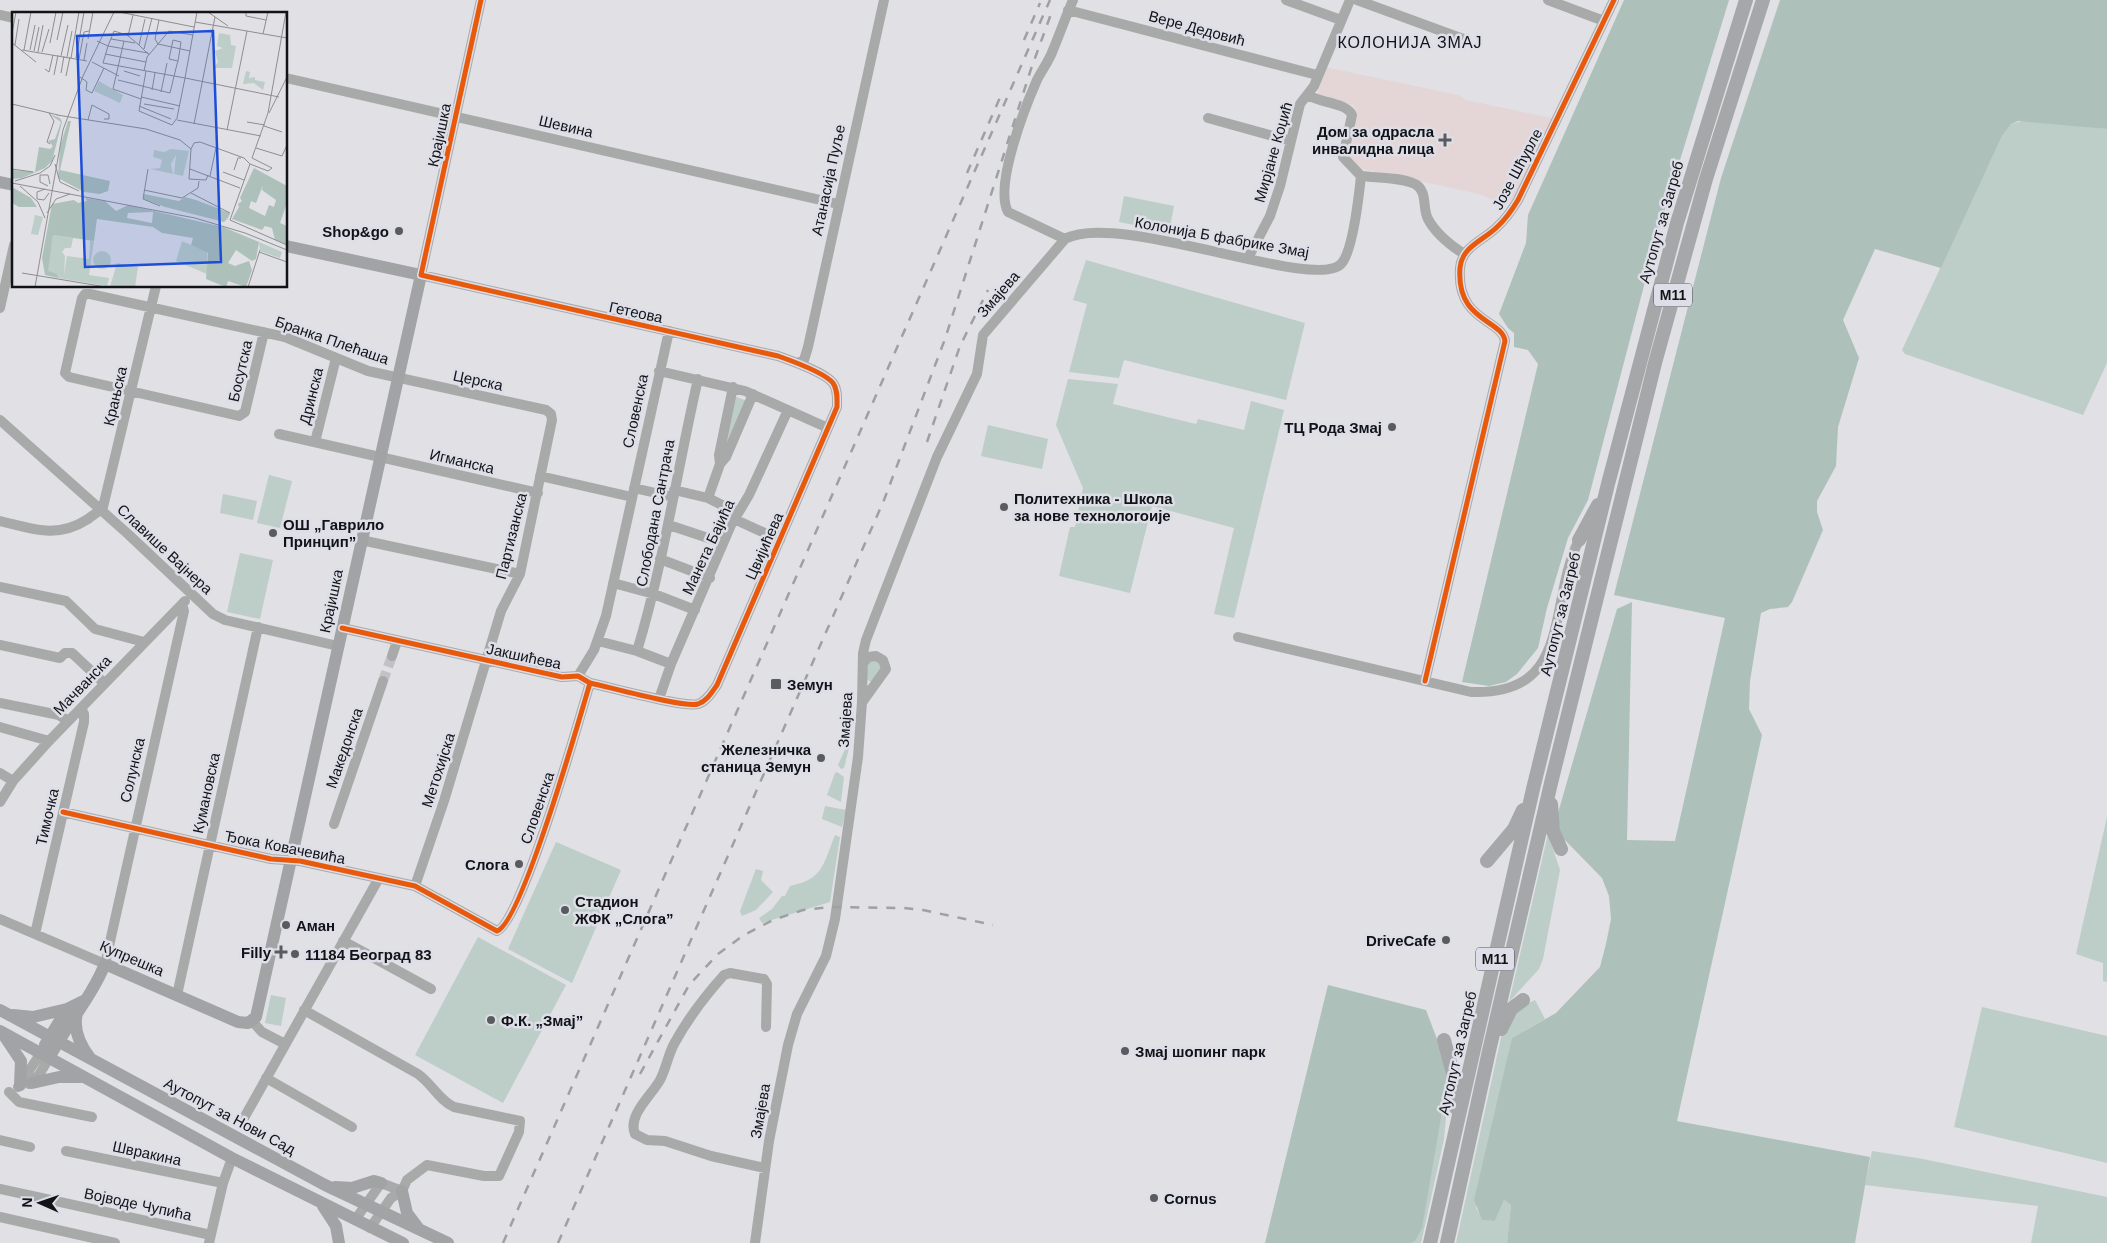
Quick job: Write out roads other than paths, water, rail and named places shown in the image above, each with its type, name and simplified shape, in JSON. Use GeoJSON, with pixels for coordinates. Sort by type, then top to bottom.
{"type":"FeatureCollection","features":[{"type":"Feature","properties":{"kind":"highway","name":"Аутопут за Загреб"},"geometry":{"type":"LineString","coordinates":[[1428,1243],[1608,484],[1677,223],[1746,0]]}},
{"type":"Feature","properties":{"kind":"highway","name":"Аутопут за Загреб"},"geometry":{"type":"LineString","coordinates":[[1447,1243],[1551,783],[1673,296],[1720,129],[1763,0]]}},
{"type":"Feature","properties":{"kind":"highway"},"geometry":{"type":"LineString","coordinates":[[1579,540],[1608,484]]}},
{"type":"Feature","properties":{"kind":"highway"},"geometry":{"type":"LineString","coordinates":[[1551,783],[1552,823],[1555,837],[1561,849]]}},
{"type":"Feature","properties":{"kind":"highway"},"geometry":{"type":"LineString","coordinates":[[1487,861],[1514,829],[1534,790]]}},
{"type":"Feature","properties":{"kind":"highway"},"geometry":{"type":"LineString","coordinates":[[1489,1051],[1507,1014],[1523,1000]]}},
{"type":"Feature","properties":{"kind":"highway"},"geometry":{"type":"LineString","coordinates":[[1444,1040],[1454,1077],[1456,1128]]}},
{"type":"Feature","properties":{"kind":"main road","name":"Гетеова"},"geometry":{"type":"LineString","coordinates":[[288,246],[421,276]]}},
{"type":"Feature","properties":{"kind":"main road","name":"Крајишка"},"geometry":{"type":"LineString","coordinates":[[252,1022],[257,1013],[289,860],[421,276]]}},
{"type":"Feature","properties":{"kind":"main road","name":"Купрешка"},"geometry":{"type":"LineString","coordinates":[[105,964],[238,1022],[252,1022]]}},
{"type":"Feature","properties":{"kind":"main road","name":"Солунска"},"geometry":{"type":"LineString","coordinates":[[45,1056],[72,1011],[87,998],[105,964]]}},
{"type":"Feature","properties":{"kind":"main road"},"geometry":{"type":"LineString","coordinates":[[4,1012],[32,1017],[72,1011],[77,1034],[92,1060]]}},
{"type":"Feature","properties":{"kind":"main road","name":"Аутопут за Нови Сад"},"geometry":{"type":"LineString","coordinates":[[4,1012],[325,1185],[448,1243]]}},
{"type":"Feature","properties":{"kind":"main road"},"geometry":{"type":"LineString","coordinates":[[0,1031],[232,1158],[319,1203],[403,1243]]}},
{"type":"Feature","properties":{"kind":"main road"},"geometry":{"type":"LineString","coordinates":[[0,1031],[21,1061],[16,1089],[59,1077],[82,1077]]}},
{"type":"Feature","properties":{"kind":"main road"},"geometry":{"type":"LineString","coordinates":[[325,1185],[348,1188],[372,1181],[381,1183]]}},
{"type":"Feature","properties":{"kind":"main road"},"geometry":{"type":"LineString","coordinates":[[402,1191],[407,1213],[421,1230]]}},
{"type":"Feature","properties":{"kind":"main road"},"geometry":{"type":"LineString","coordinates":[[319,1203],[333,1219],[339,1243]]}},
{"type":"Feature","properties":{"kind":"street","name":"Крајишка"},"geometry":{"type":"LineString","coordinates":[[421,276],[481,0]]}},
{"type":"Feature","properties":{"kind":"street","name":"Атанасија Пуље"},"geometry":{"type":"LineString","coordinates":[[798,363],[804,360],[808,347],[884,0]]}},
{"type":"Feature","properties":{"kind":"street"},"geometry":{"type":"LineString","coordinates":[[1065,239],[1008,212],[1005,190],[1009,158],[1027,105],[1038,78],[1052,52],[1072,0]]}},
{"type":"Feature","properties":{"kind":"street"},"geometry":{"type":"LineString","coordinates":[[1286,0],[1341,20]]}},
{"type":"Feature","properties":{"kind":"street","name":"Мирјане Коџић"},"geometry":{"type":"LineString","coordinates":[[1248,258],[1270,216],[1300,104],[1308,94],[1318,75],[1350,0]]}},
{"type":"Feature","properties":{"kind":"street"},"geometry":{"type":"LineString","coordinates":[[1358,0],[1466,40]]}},
{"type":"Feature","properties":{"kind":"street"},"geometry":{"type":"LineString","coordinates":[[1548,0],[1604,21]]}},
{"type":"Feature","properties":{"kind":"street","name":"Јозе Шћурле"},"geometry":{"type":"LineString","coordinates":[[1464,254],[1496,228],[1518,200],[1614,0]]}},
{"type":"Feature","properties":{"kind":"street","name":"Вере Дедовић"},"geometry":{"type":"LineString","coordinates":[[1068,10],[1318,75]]}},
{"type":"Feature","properties":{"kind":"street","name":"Шевина"},"geometry":{"type":"LineString","coordinates":[[288,78],[838,204]]}},
{"type":"Feature","properties":{"kind":"street"},"geometry":{"type":"LineString","coordinates":[[1308,94],[1316,100],[1344,107],[1350,111],[1351,119],[1343,157],[1361,176],[1408,182],[1418,186],[1423,195],[1426,216],[1448,243],[1464,254],[1460,266],[1462,294],[1472,311],[1503,335],[1505,341],[1425,681]]}},
{"type":"Feature","properties":{"kind":"street"},"geometry":{"type":"LineString","coordinates":[[1208,118],[1291,141]]}},
{"type":"Feature","properties":{"kind":"street","name":"Колонија Б фабрике Змај"},"geometry":{"type":"LineString","coordinates":[[1065,239],[1112,233],[1302,269],[1331,269],[1340,266],[1345,258],[1352,237],[1361,176]]}},
{"type":"Feature","properties":{"kind":"street","name":"Змајева"},"geometry":{"type":"LineString","coordinates":[[755,1243],[765,1168],[791,1033],[797,1014],[826,956],[835,919],[854,790],[866,640],[926,485],[977,374],[983,335],[1065,239]]}},
{"type":"Feature","properties":{"kind":"street"},"geometry":{"type":"LineString","coordinates":[[0,308],[12,254]]}},
{"type":"Feature","properties":{"kind":"street","name":"Гетеова"},"geometry":{"type":"LineString","coordinates":[[421,276],[748,348],[798,363],[831,381],[836,391]]}},
{"type":"Feature","properties":{"kind":"street","name":"Крањска"},"geometry":{"type":"LineString","coordinates":[[100,511],[108,493],[156,288]]}},
{"type":"Feature","properties":{"kind":"street","name":"Бранка Плећаша"},"geometry":{"type":"LineString","coordinates":[[131,392],[67,376],[65,372],[82,298],[85,294],[152,307],[302,342],[368,371],[397,378]]}},
{"type":"Feature","properties":{"kind":"street","name":"Словенска"},"geometry":{"type":"LineString","coordinates":[[578,676],[585,668],[598,641],[613,583],[669,331]]}},
{"type":"Feature","properties":{"kind":"street","name":"Босутска"},"geometry":{"type":"LineString","coordinates":[[131,392],[236,416],[242,415],[245,412],[264,332]]}},
{"type":"Feature","properties":{"kind":"street","name":"Дринска"},"geometry":{"type":"LineString","coordinates":[[315,442],[336,358]]}},
{"type":"Feature","properties":{"kind":"street"},"geometry":{"type":"LineString","coordinates":[[659,371],[733,387],[828,428]]}},
{"type":"Feature","properties":{"kind":"street","name":"Церска"},"geometry":{"type":"LineString","coordinates":[[397,378],[546,410],[551,414]]}},
{"type":"Feature","properties":{"kind":"street","name":"Слободана Сантрача"},"geometry":{"type":"LineString","coordinates":[[637,651],[654,594],[698,379]]}},
{"type":"Feature","properties":{"kind":"street"},"geometry":{"type":"LineString","coordinates":[[720,464],[719,455],[733,387]]}},
{"type":"Feature","properties":{"kind":"street","name":"Цвијићева"},"geometry":{"type":"LineString","coordinates":[[699,704],[708,697],[717,685],[828,428],[836,407],[836,391]]}},
{"type":"Feature","properties":{"kind":"street"},"geometry":{"type":"LineString","coordinates":[[708,498],[720,464],[726,458],[753,394]]}},
{"type":"Feature","properties":{"kind":"street","name":"Манета Бајића"},"geometry":{"type":"LineString","coordinates":[[659,699],[671,664],[710,578],[723,543],[749,495],[788,410]]}},
{"type":"Feature","properties":{"kind":"street","name":"Партизанска"},"geometry":{"type":"LineString","coordinates":[[487,662],[501,611],[520,574],[538,493],[552,420],[551,414]]}},
{"type":"Feature","properties":{"kind":"street","name":"Славише Вајнера"},"geometry":{"type":"LineString","coordinates":[[0,420],[192,595],[220,618],[338,646]]}},
{"type":"Feature","properties":{"kind":"street","name":"Дринска"},"geometry":{"type":"LineString","coordinates":[[279,434],[380,457]]}},
{"type":"Feature","properties":{"kind":"street","name":"Игманска"},"geometry":{"type":"LineString","coordinates":[[380,457],[538,493]]}},
{"type":"Feature","properties":{"kind":"street"},"geometry":{"type":"LineString","coordinates":[[540,476],[633,493],[674,493],[708,498],[780,540]]}},
{"type":"Feature","properties":{"kind":"street"},"geometry":{"type":"LineString","coordinates":[[0,521],[55,532],[77,526],[100,511]]}},
{"type":"Feature","properties":{"kind":"street"},"geometry":{"type":"LineString","coordinates":[[669,525],[723,543]]}},
{"type":"Feature","properties":{"kind":"street"},"geometry":{"type":"LineString","coordinates":[[361,540],[520,574]]}},
{"type":"Feature","properties":{"kind":"street"},"geometry":{"type":"LineString","coordinates":[[1238,637],[1470,692],[1496,692],[1511,688],[1537,670],[1551,644],[1572,558],[1579,540]]}},
{"type":"Feature","properties":{"kind":"street"},"geometry":{"type":"LineString","coordinates":[[660,559],[710,578]]}},
{"type":"Feature","properties":{"kind":"street"},"geometry":{"type":"LineString","coordinates":[[613,583],[654,594],[695,610]]}},
{"type":"Feature","properties":{"kind":"street"},"geometry":{"type":"LineString","coordinates":[[0,587],[66,601],[98,631],[144,642]]}},
{"type":"Feature","properties":{"kind":"street","name":"Мачванска"},"geometry":{"type":"LineString","coordinates":[[0,802],[13,781],[49,741],[192,595]]}},
{"type":"Feature","properties":{"kind":"street","name":"Солунска"},"geometry":{"type":"LineString","coordinates":[[105,964],[184,611],[182,604]]}},
{"type":"Feature","properties":{"kind":"street","name":"Кумановска"},"geometry":{"type":"LineString","coordinates":[[177,995],[258,627]]}},
{"type":"Feature","properties":{"kind":"street","name":"Јакшићева"},"geometry":{"type":"LineString","coordinates":[[342,628],[487,662],[562,677],[578,676],[590,683],[686,705],[699,704]]}},
{"type":"Feature","properties":{"kind":"street"},"geometry":{"type":"LineString","coordinates":[[866,640],[872,656]]}},
{"type":"Feature","properties":{"kind":"street"},"geometry":{"type":"LineString","coordinates":[[392,656],[397,641]]}},
{"type":"Feature","properties":{"kind":"street"},"geometry":{"type":"LineString","coordinates":[[598,641],[637,651],[671,664]]}},
{"type":"Feature","properties":{"kind":"street"},"geometry":{"type":"LineString","coordinates":[[0,646],[60,658],[67,652],[72,653],[104,683]]}},
{"type":"Feature","properties":{"kind":"street"},"geometry":{"type":"LineString","coordinates":[[862,702],[874,684],[884,674],[886,665],[879,657],[872,656],[863,663]]}},
{"type":"Feature","properties":{"kind":"street","name":"Метохијска"},"geometry":{"type":"LineString","coordinates":[[414,886],[487,662]]}},
{"type":"Feature","properties":{"kind":"street"},"geometry":{"type":"LineString","coordinates":[[862,676],[868,683],[874,684]]}},
{"type":"Feature","properties":{"kind":"street","name":"Македонска"},"geometry":{"type":"LineString","coordinates":[[334,824],[383,681]]}},
{"type":"Feature","properties":{"kind":"street","name":"Словенска"},"geometry":{"type":"LineString","coordinates":[[493,930],[502,929],[506,925],[527,879],[590,683]]}},
{"type":"Feature","properties":{"kind":"street"},"geometry":{"type":"LineString","coordinates":[[0,703],[59,715],[68,721]]}},
{"type":"Feature","properties":{"kind":"street","name":"Тимочка"},"geometry":{"type":"LineString","coordinates":[[35,934],[84,722],[84,714],[81,708]]}},
{"type":"Feature","properties":{"kind":"street"},"geometry":{"type":"LineString","coordinates":[[0,727],[49,741]]}},
{"type":"Feature","properties":{"kind":"street"},"geometry":{"type":"LineString","coordinates":[[0,774],[13,781]]}},
{"type":"Feature","properties":{"kind":"street","name":"Ђока Ковачевића"},"geometry":{"type":"LineString","coordinates":[[63,812],[273,859],[289,860],[414,886],[493,930]]}},
{"type":"Feature","properties":{"kind":"street"},"geometry":{"type":"LineString","coordinates":[[244,1118],[379,878]]}},
{"type":"Feature","properties":{"kind":"street","name":"Купрешка"},"geometry":{"type":"LineString","coordinates":[[0,919],[105,964]]}},
{"type":"Feature","properties":{"kind":"street"},"geometry":{"type":"LineString","coordinates":[[343,941],[431,989]]}},
{"type":"Feature","properties":{"kind":"street"},"geometry":{"type":"LineString","coordinates":[[765,1168],[711,1156],[665,1141],[647,1140],[635,1134],[633,1126],[643,1104],[662,1077],[677,1039],[724,975],[730,973],[764,979],[767,984],[766,1027]]}},
{"type":"Feature","properties":{"kind":"street"},"geometry":{"type":"LineString","coordinates":[[304,1010],[418,1074],[429,1082],[444,1103],[454,1107],[520,1121],[519,1132],[499,1176],[484,1176],[427,1165],[407,1180],[402,1191],[391,1198],[370,1228]]}},
{"type":"Feature","properties":{"kind":"street"},"geometry":{"type":"LineString","coordinates":[[252,1022],[262,1032],[285,1044]]}},
{"type":"Feature","properties":{"kind":"street"},"geometry":{"type":"LineString","coordinates":[[45,1056],[16,1089],[19,1102],[92,1117]]}},
{"type":"Feature","properties":{"kind":"street"},"geometry":{"type":"LineString","coordinates":[[266,1078],[352,1127]]}},
{"type":"Feature","properties":{"kind":"street"},"geometry":{"type":"LineString","coordinates":[[0,1140],[30,1147]]}},
{"type":"Feature","properties":{"kind":"street","name":"Швракина"},"geometry":{"type":"LineString","coordinates":[[66,1151],[223,1184]]}},
{"type":"Feature","properties":{"kind":"street"},"geometry":{"type":"LineString","coordinates":[[210,1239],[223,1184],[232,1158]]}},
{"type":"Feature","properties":{"kind":"street"},"geometry":{"type":"LineString","coordinates":[[355,1220],[381,1183],[402,1191]]}},
{"type":"Feature","properties":{"kind":"street","name":"Војводе Чупића"},"geometry":{"type":"LineString","coordinates":[[0,1189],[210,1239]]}},
{"type":"Feature","properties":{"kind":"street"},"geometry":{"type":"LineString","coordinates":[[0,1216],[115,1243]]}},
{"type":"Feature","properties":{"kind":"tunnel"},"geometry":{"type":"LineString","coordinates":[[383,681],[392,656]]}},
{"type":"Feature","properties":{"kind":"railway"},"geometry":{"type":"LineString","coordinates":[[503,1243],[1050,0]]}},
{"type":"Feature","properties":{"kind":"railway"},"geometry":{"type":"LineString","coordinates":[[1024,40],[1040,3]]}},
{"type":"Feature","properties":{"kind":"railway"},"geometry":{"type":"LineString","coordinates":[[558,1243],[884,500],[945,339],[1031,69],[1051,14]]}},
{"type":"Feature","properties":{"kind":"railway"},"geometry":{"type":"LineString","coordinates":[[967,173],[1002,93]]}},
{"type":"Feature","properties":{"kind":"railway"},"geometry":{"type":"LineString","coordinates":[[927,442],[960,346],[988,290]]}},
{"type":"Feature","properties":{"kind":"railway"},"geometry":{"type":"LineString","coordinates":[[640,1074],[689,985],[718,954],[744,935],[773,920],[803,910],[831,907],[904,908],[923,910],[993,925]]}},
{"type":"Feature","properties":{"kind":"place","name":"Дом за одрасла инвалидна лица"},"geometry":{"type":"Point","coordinates":[1445,140]}},
{"type":"Feature","properties":{"kind":"place","name":"Shop&go"},"geometry":{"type":"Point","coordinates":[399,231]}},
{"type":"Feature","properties":{"kind":"place","name":"ТЦ Рода Змај"},"geometry":{"type":"Point","coordinates":[1392,427]}},
{"type":"Feature","properties":{"kind":"place","name":"Политехника - Школа за нове технологоије"},"geometry":{"type":"Point","coordinates":[1004,507]}},
{"type":"Feature","properties":{"kind":"place","name":"ОШ „Гаврило Принцип”"},"geometry":{"type":"Point","coordinates":[273,533]}},
{"type":"Feature","properties":{"kind":"place","name":"Земун"},"geometry":{"type":"Point","coordinates":[776,684]}},
{"type":"Feature","properties":{"kind":"place","name":"Железничка станица Земун"},"geometry":{"type":"Point","coordinates":[821,758]}},
{"type":"Feature","properties":{"kind":"place","name":"Слога"},"geometry":{"type":"Point","coordinates":[519,864]}},
{"type":"Feature","properties":{"kind":"place","name":"Стадион ЖФК „Слога”"},"geometry":{"type":"Point","coordinates":[565,910]}},
{"type":"Feature","properties":{"kind":"place","name":"Аман"},"geometry":{"type":"Point","coordinates":[286,925]}},
{"type":"Feature","properties":{"kind":"place","name":"DriveCafe"},"geometry":{"type":"Point","coordinates":[1446,940]}},
{"type":"Feature","properties":{"kind":"place","name":"Filly"},"geometry":{"type":"Point","coordinates":[281,952]}},
{"type":"Feature","properties":{"kind":"place","name":"11184 Београд 83"},"geometry":{"type":"Point","coordinates":[295,954]}},
{"type":"Feature","properties":{"kind":"place","name":"Ф.К. „Змај”"},"geometry":{"type":"Point","coordinates":[491,1020]}},
{"type":"Feature","properties":{"kind":"place","name":"Змај шопинг парк"},"geometry":{"type":"Point","coordinates":[1125,1051]}},
{"type":"Feature","properties":{"kind":"place","name":"Cornus"},"geometry":{"type":"Point","coordinates":[1154,1198]}},
{"type":"Feature","properties":{"kind":"district","name":"КОЛОНИЈА ЗМАЈ"},"geometry":{"type":"Point","coordinates":[1410,42]}}]}
